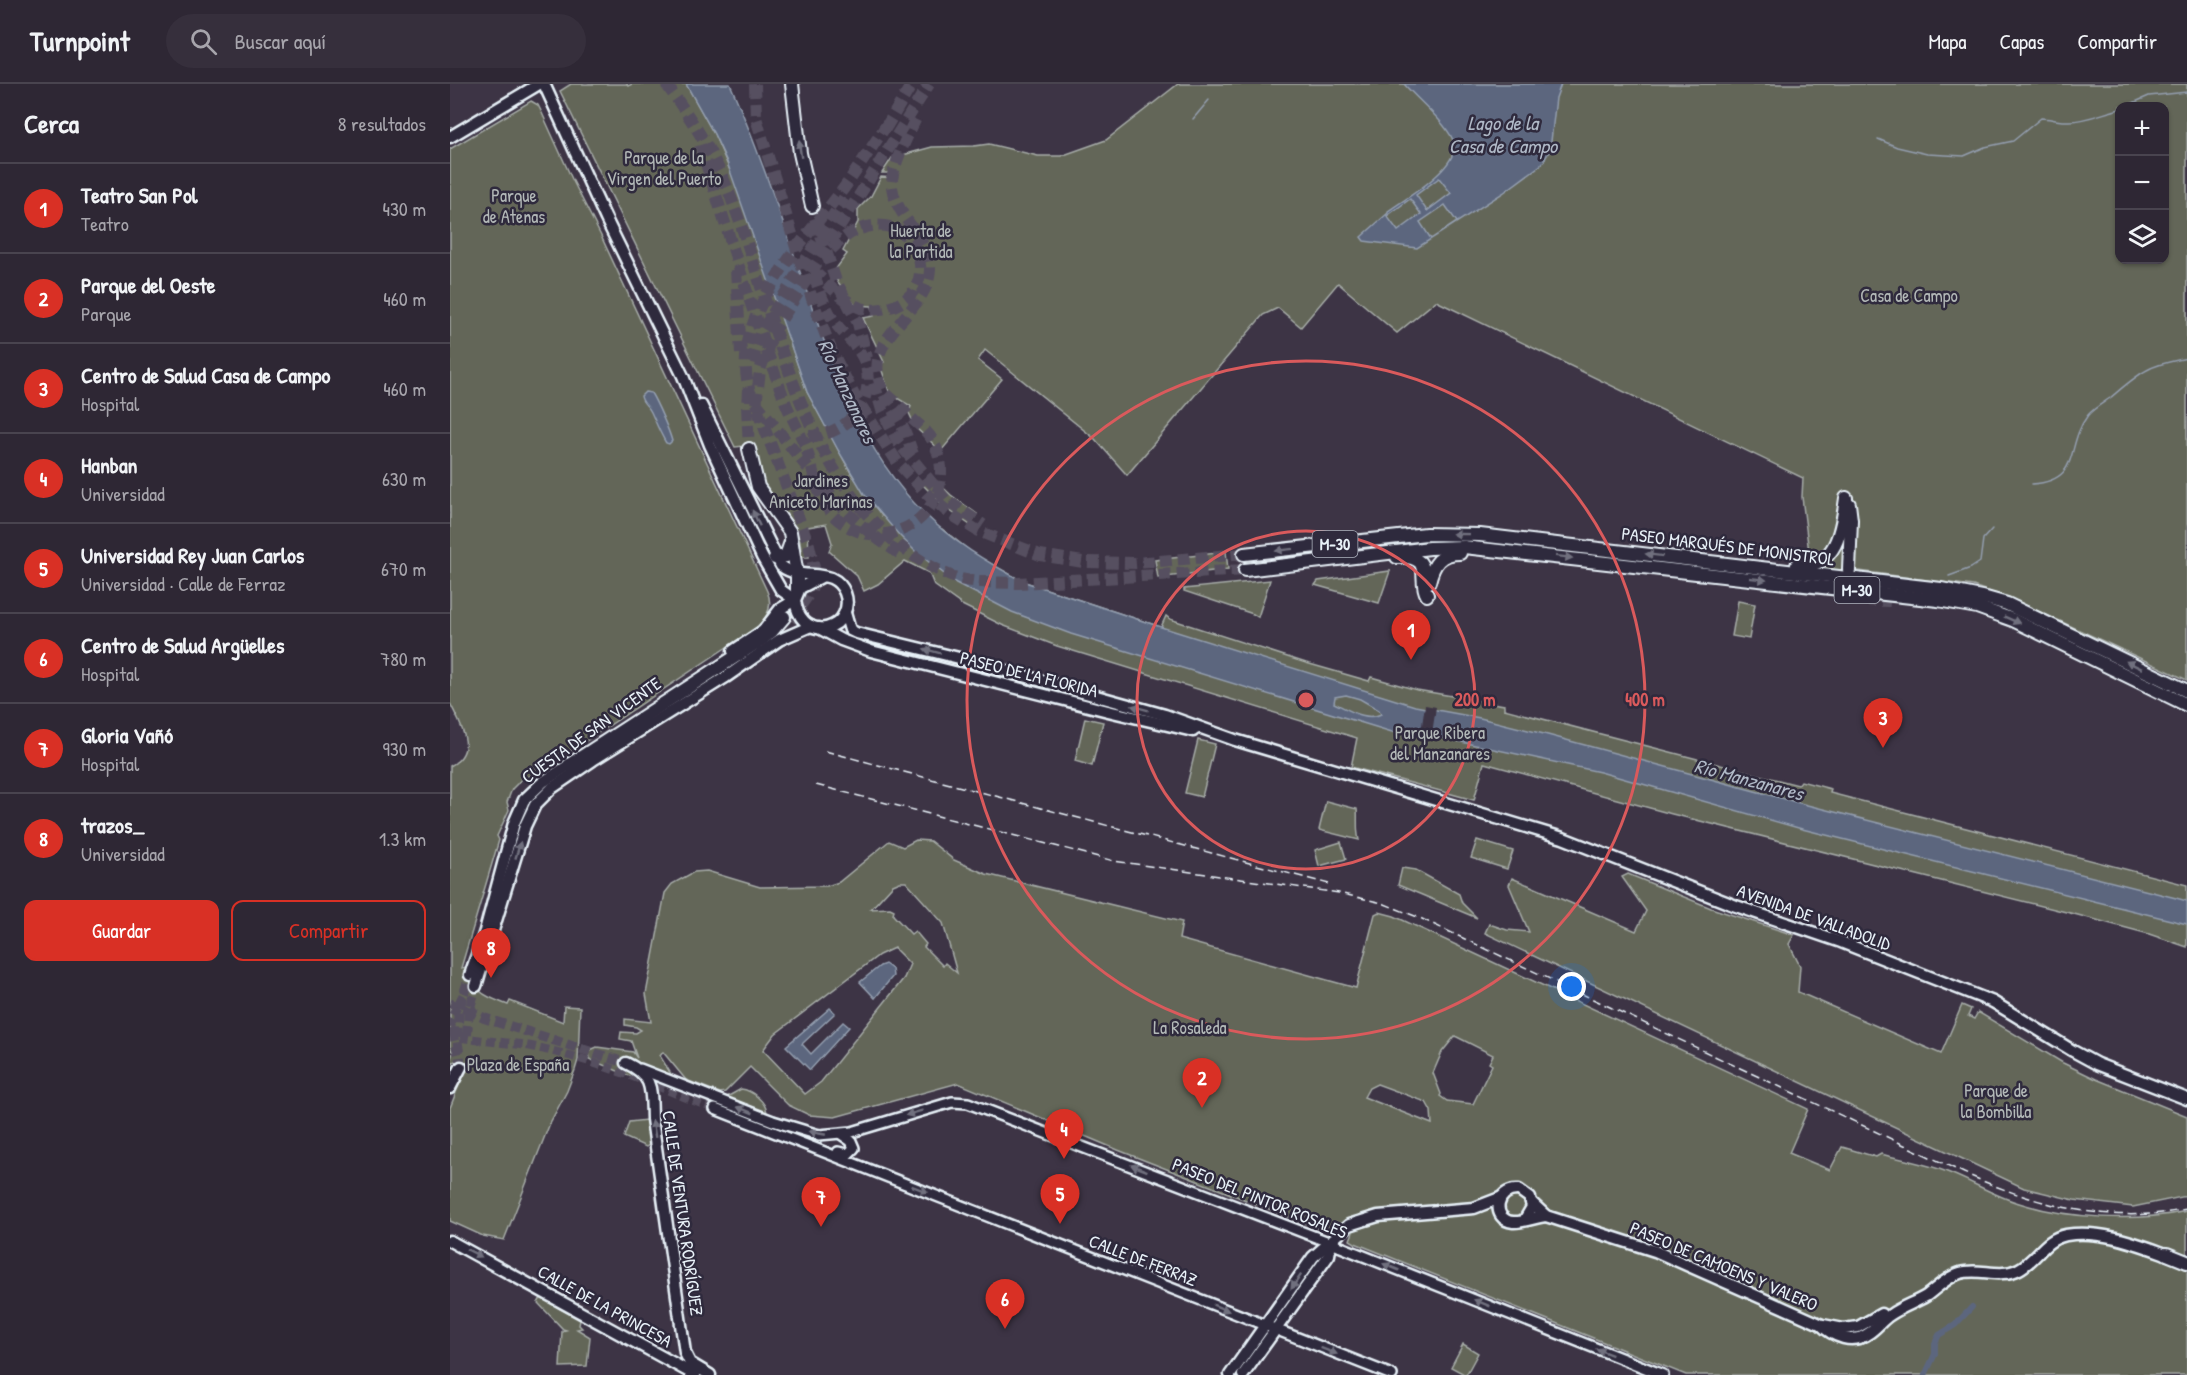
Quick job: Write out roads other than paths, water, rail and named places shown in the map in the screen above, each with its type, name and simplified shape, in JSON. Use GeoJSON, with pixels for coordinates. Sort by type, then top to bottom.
{"type":"FeatureCollection","features":[{"type":"Feature","properties":{"kind":"highway"},"geometry":{"type":"LineString","coordinates":[[792,84],[800,153],[812,206]]}},
{"type":"Feature","properties":{"kind":"highway"},"geometry":{"type":"LineString","coordinates":[[749,449],[758,487],[786,524],[792,541],[797,575],[796,596]]}},
{"type":"Feature","properties":{"kind":"highway"},"geometry":{"type":"LineString","coordinates":[[1713,561],[1751,561],[1806,566],[1817,564],[1829,555],[1848,500],[1851,520],[1849,570]]}},
{"type":"Feature","properties":{"kind":"highway","name":"PASEO MARQUÉS DE MONISTROL"},"geometry":{"type":"LineString","coordinates":[[1244,554],[1437,534],[1480,535],[1941,590],[2007,604],[2187,691]]}},
{"type":"Feature","properties":{"kind":"highway"},"geometry":{"type":"LineString","coordinates":[[775,558],[786,556],[792,541]]}},
{"type":"Feature","properties":{"kind":"highway","name":"PASEO MARQUÉS DE MONISTROL"},"geometry":{"type":"LineString","coordinates":[[1245,570],[1430,548],[1464,547],[1938,600],[1977,607],[2013,620],[2187,705]]}},
{"type":"Feature","properties":{"kind":"highway"},"geometry":{"type":"LineString","coordinates":[[1339,558],[1404,556],[1415,559],[1425,572],[1423,588],[1427,595],[1432,568],[1440,558],[1454,553],[1490,553],[1506,550]]}},
{"type":"Feature","properties":{"kind":"highway"},"geometry":{"type":"LineString","coordinates":[[1890,601],[1978,613],[1992,612]]}},
{"type":"Feature","properties":{"kind":"highway"},"geometry":{"type":"LineString","coordinates":[[593,760],[776,635],[785,615]]}},
{"type":"Feature","properties":{"kind":"highway"},"geometry":{"type":"LineString","coordinates":[[569,765],[761,640],[785,615]]}},
{"type":"Feature","properties":{"kind":"highway"},"geometry":{"type":"LineString","coordinates":[[2161,1252],[2187,1263]]}},
{"type":"Feature","properties":{"kind":"main road"},"geometry":{"type":"LineString","coordinates":[[450,137],[539,84]]}},
{"type":"Feature","properties":{"kind":"main road"},"geometry":{"type":"LineString","coordinates":[[544,84],[606,219],[683,376],[719,441],[775,558],[784,569],[797,575],[832,579],[841,586],[847,601],[844,613],[837,623],[831,626],[815,627],[800,617],[796,596]]}},
{"type":"Feature","properties":{"kind":"main road"},"geometry":{"type":"LineString","coordinates":[[683,376],[710,445],[762,557],[781,590],[785,615]]}},
{"type":"Feature","properties":{"kind":"main road"},"geometry":{"type":"LineString","coordinates":[[785,615],[796,596],[821,577]]}},
{"type":"Feature","properties":{"kind":"main road"},"geometry":{"type":"LineString","coordinates":[[781,590],[796,596]]}},
{"type":"Feature","properties":{"kind":"main road","name":"PASEO DE LA FLORIDA"},"geometry":{"type":"LineString","coordinates":[[844,613],[850,630],[856,633],[1154,712],[1235,740],[1417,794]]}},
{"type":"Feature","properties":{"kind":"main road","name":"PASEO DE LA FLORIDA"},"geometry":{"type":"LineString","coordinates":[[815,627],[871,651],[1143,720],[1235,740]]}},
{"type":"Feature","properties":{"kind":"main road","name":"CUESTA DE SAN VICENTE"},"geometry":{"type":"LineString","coordinates":[[476,986],[525,826],[535,805],[552,788],[593,760],[688,701],[779,640],[815,627]]}},
{"type":"Feature","properties":{"kind":"main road","name":"CUESTA DE SAN VICENTE"},"geometry":{"type":"LineString","coordinates":[[470,975],[485,931],[514,823],[524,800],[543,782],[569,765]]}},
{"type":"Feature","properties":{"kind":"main road","name":"AVENIDA DE VALLADOLID"},"geometry":{"type":"LineString","coordinates":[[1417,794],[1598,851],[1736,906],[1824,936],[1938,980],[1993,1002],[2097,1064],[2187,1099]]}},
{"type":"Feature","properties":{"kind":"main road"},"geometry":{"type":"LineString","coordinates":[[626,1063],[773,1121],[819,1135],[841,1134],[853,1145],[853,1151],[848,1154],[824,1151]]}},
{"type":"Feature","properties":{"kind":"main road"},"geometry":{"type":"LineString","coordinates":[[450,1088],[460,1067]]}},
{"type":"Feature","properties":{"kind":"main road","name":"CALLE DE VENTURA RODRÍGUEZ"},"geometry":{"type":"LineString","coordinates":[[640,1069],[649,1086],[685,1348],[685,1365]]}},
{"type":"Feature","properties":{"kind":"main road","name":"PASEO DEL PINTOR ROSALES"},"geometry":{"type":"LineString","coordinates":[[841,1134],[952,1102],[963,1101],[1331,1243],[1663,1375]]}},
{"type":"Feature","properties":{"kind":"main road","name":"CALLE DE FERRAZ"},"geometry":{"type":"LineString","coordinates":[[715,1108],[1392,1375]]}},
{"type":"Feature","properties":{"kind":"main road"},"geometry":{"type":"LineString","coordinates":[[1230,1375],[1329,1255],[1331,1243],[1349,1225],[1377,1216],[1474,1208],[1500,1198],[1508,1191],[1519,1190],[1527,1194],[1546,1216]]}},
{"type":"Feature","properties":{"kind":"main road"},"geometry":{"type":"LineString","coordinates":[[1500,1198],[1499,1209],[1504,1218]]}},
{"type":"Feature","properties":{"kind":"main road"},"geometry":{"type":"LineString","coordinates":[[1525,1219],[1531,1212],[1532,1202]]}},
{"type":"Feature","properties":{"kind":"main road"},"geometry":{"type":"LineString","coordinates":[[1474,1208],[1495,1213],[1514,1222],[1546,1216]]}},
{"type":"Feature","properties":{"kind":"main road","name":"PASEO DE CAMOENS Y VALERO"},"geometry":{"type":"LineString","coordinates":[[1546,1216],[1655,1251],[1820,1324]]}},
{"type":"Feature","properties":{"kind":"main road"},"geometry":{"type":"LineString","coordinates":[[1820,1324],[1832,1334],[1845,1339],[1857,1338],[1870,1333],[1888,1316],[1924,1297],[1959,1274],[1967,1272],[2006,1273],[2015,1270],[2030,1261],[2048,1242],[2064,1235],[2105,1237],[2161,1252]]}},
{"type":"Feature","properties":{"kind":"main road","name":"CALLE DE LA PRINCESA"},"geometry":{"type":"LineString","coordinates":[[450,1241],[685,1365],[710,1375]]}},
{"type":"Feature","properties":{"kind":"main road"},"geometry":{"type":"LineString","coordinates":[[1820,1324],[1844,1329],[1858,1327],[1888,1310],[1906,1305]]}},
{"type":"Feature","properties":{"kind":"main road"},"geometry":{"type":"LineString","coordinates":[[1243,1375],[1270,1328]]}},
{"type":"Feature","properties":{"kind":"main road"},"geometry":{"type":"LineString","coordinates":[[685,1365],[689,1375]]}},
{"type":"Feature","properties":{"kind":"main road","name":"CALLE DE LA PRINCESA"},"geometry":{"type":"LineString","coordinates":[[685,1365],[695,1375]]}},
{"type":"Feature","properties":{"kind":"water"},"geometry":{"type":"Polygon","coordinates":[[[686,84],[730,84],[767,177],[834,367],[864,431],[882,461],[902,489],[947,534],[1022,581],[1415,706],[1480,718],[1544,734],[1807,805],[2187,901],[2187,924],[1802,829],[1600,772],[1438,737],[1392,732],[1071,634],[1012,612],[956,583],[916,552],[899,535],[864,494],[838,450],[807,392],[727,162],[686,84]],[[1346,695],[1335,697],[1334,703],[1363,716],[1381,714],[1379,710],[1360,699],[1346,695]]]}},
{"type":"Feature","properties":{"kind":"water","name":"Lago de la Casa de Campo"},"geometry":{"type":"Polygon","coordinates":[[[1404,84],[1561,84],[1556,98],[1550,150],[1542,164],[1503,193],[1417,248],[1364,241],[1361,237],[1388,211],[1419,190],[1442,170],[1454,150],[1453,140],[1444,125],[1404,84]],[[1439,178],[1416,195],[1427,211],[1451,193],[1439,178]],[[1410,199],[1387,216],[1398,231],[1421,214],[1410,199]],[[1445,205],[1420,222],[1431,239],[1457,222],[1445,205]]]}},
{"type":"Feature","properties":{"kind":"water"},"geometry":{"type":"Polygon","coordinates":[[[645,392],[651,393],[659,410],[672,441],[669,444],[666,443],[650,410],[643,401],[641,396],[645,392]]]}},
{"type":"Feature","properties":{"kind":"water"},"geometry":{"type":"Polygon","coordinates":[[[885,964],[892,969],[893,976],[875,998],[860,982],[885,964]]]}},
{"type":"Feature","properties":{"kind":"water"},"geometry":{"type":"Polygon","coordinates":[[[830,1008],[835,1013],[802,1044],[811,1054],[843,1022],[849,1027],[810,1070],[786,1046],[830,1008]]]}},
{"type":"Feature","properties":{"kind":"waterway"},"geometry":{"type":"LineString","coordinates":[[2135,102],[2149,96],[2187,92]]}},
{"type":"Feature","properties":{"kind":"waterway"},"geometry":{"type":"LineString","coordinates":[[1193,119],[1209,100]]}},
{"type":"Feature","properties":{"kind":"waterway"},"geometry":{"type":"LineString","coordinates":[[1878,139],[1897,147],[1927,154],[1964,156],[1985,147],[2013,141],[2041,118],[2075,121],[2115,110]]}},
{"type":"Feature","properties":{"kind":"waterway"},"geometry":{"type":"LineString","coordinates":[[2032,484],[2048,481],[2059,476],[2066,469],[2081,427],[2093,410],[2147,370],[2187,358]]}},
{"type":"Feature","properties":{"kind":"waterway"},"geometry":{"type":"LineString","coordinates":[[1949,576],[1980,562],[1983,539],[1992,529]]}},
{"type":"Feature","properties":{"kind":"waterway"},"geometry":{"type":"LineString","coordinates":[[1925,1375],[1935,1354],[1935,1343],[1939,1335],[1955,1325],[1972,1307]]}},
{"type":"Feature","properties":{"kind":"tunnel"},"geometry":{"type":"LineString","coordinates":[[666,84],[700,135],[722,176],[782,351],[803,406],[827,458],[859,504],[897,544],[946,574],[981,582],[1018,583],[1245,570]]}},
{"type":"Feature","properties":{"kind":"tunnel"},"geometry":{"type":"LineString","coordinates":[[755,84],[756,118],[812,299],[832,352],[854,395],[898,463],[927,494],[949,513],[978,531],[1040,555],[1083,562],[1135,563],[1244,554]]}},
{"type":"Feature","properties":{"kind":"tunnel"},"geometry":{"type":"LineString","coordinates":[[885,129],[912,84]]}},
{"type":"Feature","properties":{"kind":"tunnel"},"geometry":{"type":"LineString","coordinates":[[790,620],[811,591],[815,572],[809,545],[756,406],[760,370],[773,333],[929,84]]}},
{"type":"Feature","properties":{"kind":"tunnel"},"geometry":{"type":"LineString","coordinates":[[913,454],[905,432],[882,390],[878,374],[878,359],[891,334],[920,297],[927,284],[930,270],[925,248],[900,209],[892,187],[897,162],[916,118]]}},
{"type":"Feature","properties":{"kind":"tunnel"},"geometry":{"type":"LineString","coordinates":[[888,123],[844,188],[771,285],[757,313],[748,341],[746,369],[752,398],[820,482],[857,521],[899,553]]}},
{"type":"Feature","properties":{"kind":"tunnel"},"geometry":{"type":"LineString","coordinates":[[700,145],[763,340],[786,404],[805,445],[820,494],[828,509],[841,522],[852,529],[870,534],[888,534],[904,529],[918,520],[929,509],[937,495],[941,479],[940,462],[933,440],[882,390]]}},
{"type":"Feature","properties":{"kind":"tunnel"},"geometry":{"type":"LineString","coordinates":[[752,363],[760,334],[844,198]]}},
{"type":"Feature","properties":{"kind":"tunnel"},"geometry":{"type":"LineString","coordinates":[[815,218],[836,281],[858,323],[867,358]]}},
{"type":"Feature","properties":{"kind":"tunnel"},"geometry":{"type":"LineString","coordinates":[[813,271],[844,299],[860,308],[875,310],[887,308],[905,300],[916,287],[920,271],[918,255],[910,241],[898,230],[881,226],[860,229],[846,236],[827,253]]}},
{"type":"Feature","properties":{"kind":"tunnel"},"geometry":{"type":"LineString","coordinates":[[809,436],[836,430],[856,413],[863,401],[868,374],[861,355],[836,324],[828,310],[810,265]]}},
{"type":"Feature","properties":{"kind":"tunnel"},"geometry":{"type":"LineString","coordinates":[[736,270],[741,354]]}},
{"type":"Feature","properties":{"kind":"tunnel"},"geometry":{"type":"LineString","coordinates":[[874,383],[882,410],[898,442],[945,499],[983,525]]}},
{"type":"Feature","properties":{"kind":"tunnel"},"geometry":{"type":"LineString","coordinates":[[748,389],[749,449]]}},
{"type":"Feature","properties":{"kind":"tunnel"},"geometry":{"type":"LineString","coordinates":[[1851,586],[1858,596],[1863,598],[1873,601],[1890,601]]}},
{"type":"Feature","properties":{"kind":"tunnel"},"geometry":{"type":"LineString","coordinates":[[461,1067],[457,1037],[459,1008],[470,975]]}},
{"type":"Feature","properties":{"kind":"tunnel"},"geometry":{"type":"LineString","coordinates":[[467,1035],[469,1011],[476,986]]}},
{"type":"Feature","properties":{"kind":"tunnel"},"geometry":{"type":"LineString","coordinates":[[461,1067],[450,1021],[463,995]]}},
{"type":"Feature","properties":{"kind":"tunnel"},"geometry":{"type":"LineString","coordinates":[[450,1003],[474,1013]]}},
{"type":"Feature","properties":{"kind":"tunnel"},"geometry":{"type":"LineString","coordinates":[[470,1007],[474,1013],[484,1018],[626,1063]]}},
{"type":"Feature","properties":{"kind":"tunnel"},"geometry":{"type":"LineString","coordinates":[[450,1029],[460,1037],[524,1045],[573,1057],[621,1072],[715,1109]]}},
{"type":"Feature","properties":{"kind":"railway"},"geometry":{"type":"LineString","coordinates":[[825,751],[1329,884]]}},
{"type":"Feature","properties":{"kind":"railway"},"geometry":{"type":"LineString","coordinates":[[816,785],[1114,861],[1339,893],[1382,903],[1420,918],[1991,1184],[2045,1203],[2101,1213],[2129,1215],[2187,1209]]}},
{"type":"Feature","properties":{"kind":"place","name":"Teatro San Pol"},"geometry":{"type":"Point","coordinates":[1411,660]}},
{"type":"Feature","properties":{"kind":"place","name":"Centro de Salud Casa de Campo"},"geometry":{"type":"Point","coordinates":[1883,748]}},
{"type":"Feature","properties":{"kind":"place","name":"trazos_"},"geometry":{"type":"Point","coordinates":[491,978]}},
{"type":"Feature","properties":{"kind":"place","name":"Parque del Oeste"},"geometry":{"type":"Point","coordinates":[1202,1108]}},
{"type":"Feature","properties":{"kind":"place","name":"Hanban"},"geometry":{"type":"Point","coordinates":[1064,1159]}},
{"type":"Feature","properties":{"kind":"place","name":"Universidad Rey Juan Carlos"},"geometry":{"type":"Point","coordinates":[1060,1224]}},
{"type":"Feature","properties":{"kind":"place","name":"Gloria Vañó"},"geometry":{"type":"Point","coordinates":[821,1227]}},
{"type":"Feature","properties":{"kind":"place","name":"Centro de Salud Argüelles"},"geometry":{"type":"Point","coordinates":[1005,1329]}},
{"type":"Feature","properties":{"kind":"park label","name":"Parque de la Virgen del Puerto"},"geometry":{"type":"Point","coordinates":[664,167]}},
{"type":"Feature","properties":{"kind":"park label","name":"Parque de Atenas"},"geometry":{"type":"Point","coordinates":[514,205]}},
{"type":"Feature","properties":{"kind":"park label","name":"Huerta de la Partida"},"geometry":{"type":"Point","coordinates":[921,240]}},
{"type":"Feature","properties":{"kind":"park label","name":"Casa de Campo"},"geometry":{"type":"Point","coordinates":[1909,295]}},
{"type":"Feature","properties":{"kind":"park label","name":"Jardines Aniceto Marinas"},"geometry":{"type":"Point","coordinates":[821,490]}},
{"type":"Feature","properties":{"kind":"park label","name":"Parque Ribera del Manzanares"},"geometry":{"type":"Point","coordinates":[1440,742]}},
{"type":"Feature","properties":{"kind":"park label","name":"La Rosaleda"},"geometry":{"type":"Point","coordinates":[1190,1027]}},
{"type":"Feature","properties":{"kind":"park label","name":"Plaza de España"},"geometry":{"type":"Point","coordinates":[518,1064]}},
{"type":"Feature","properties":{"kind":"park label","name":"Parque de la Bombilla"},"geometry":{"type":"Point","coordinates":[1996,1100]}},
{"type":"Feature","properties":{"kind":"water label","name":"Río Manzanares"},"geometry":{"type":"Point","coordinates":[848,391]}},
{"type":"Feature","properties":{"kind":"water label","name":"Río Manzanares"},"geometry":{"type":"Point","coordinates":[1749,779]}}]}
